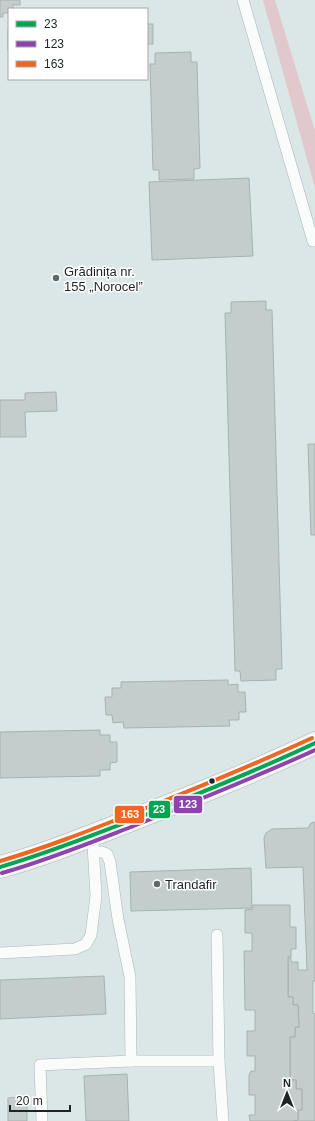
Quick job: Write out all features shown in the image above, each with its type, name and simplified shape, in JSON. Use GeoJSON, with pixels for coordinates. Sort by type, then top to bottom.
{"type":"FeatureCollection","features":[{"type":"Feature","properties":{"kind":"main road"},"geometry":{"type":"LineString","coordinates":[[0,867],[93,843],[315,743]]}},
{"type":"Feature","properties":{"kind":"lane"},"geometry":{"type":"LineString","coordinates":[[243,0],[312,240],[315,241]]}},
{"type":"Feature","properties":{"kind":"lane"},"geometry":{"type":"LineString","coordinates":[[0,953],[75,949],[86,944],[91,935],[96,896],[93,843]]}},
{"type":"Feature","properties":{"kind":"lane"},"geometry":{"type":"LineString","coordinates":[[93,843],[102,852],[107,854],[110,862],[115,901],[130,977],[131,1061]]}},
{"type":"Feature","properties":{"kind":"lane"},"geometry":{"type":"LineString","coordinates":[[217,935],[219,1061],[224,1121]]}},
{"type":"Feature","properties":{"kind":"lane"},"geometry":{"type":"LineString","coordinates":[[42,1121],[40,1065],[131,1061],[219,1061]]}},
{"type":"Feature","properties":{"kind":"shaded area"},"geometry":{"type":"Polygon","coordinates":[[[263,0],[275,0],[315,131],[315,188],[263,0]]]}},
{"type":"Feature","properties":{"kind":"building"},"geometry":{"type":"Polygon","coordinates":[[[0,0],[20,0],[20,5],[13,5],[13,8],[8,8],[8,13],[3,13],[3,17],[0,17],[0,0]]]}},
{"type":"Feature","properties":{"kind":"building"},"geometry":{"type":"Polygon","coordinates":[[[148,24],[153,24],[153,44],[148,44],[148,24]]]}},
{"type":"Feature","properties":{"kind":"building"},"geometry":{"type":"Polygon","coordinates":[[[191,52],[191,62],[197,62],[200,168],[194,169],[194,179],[159,180],[159,170],[153,170],[150,64],[155,64],[155,53],[191,52]]]}},
{"type":"Feature","properties":{"kind":"building"},"geometry":{"type":"Polygon","coordinates":[[[249,178],[253,256],[152,260],[149,182],[249,178]]]}},
{"type":"Feature","properties":{"kind":"building"},"geometry":{"type":"Polygon","coordinates":[[[266,301],[266,310],[272,310],[282,669],[276,669],[276,680],[241,681],[240,671],[235,671],[225,313],[231,313],[231,302],[266,301]]]}},
{"type":"Feature","properties":{"kind":"building"},"geometry":{"type":"Polygon","coordinates":[[[56,392],[57,411],[25,412],[26,437],[0,437],[0,400],[25,400],[25,393],[56,392]]]}},
{"type":"Feature","properties":{"kind":"building"},"geometry":{"type":"Polygon","coordinates":[[[308,444],[315,444],[315,535],[311,535],[308,444]]]}},
{"type":"Feature","properties":{"kind":"building"},"geometry":{"type":"Polygon","coordinates":[[[228,680],[228,685],[238,684],[238,692],[245,692],[246,712],[239,712],[239,720],[229,720],[230,726],[124,728],[123,722],[113,723],[112,715],[106,715],[105,697],[112,697],[112,688],[121,688],[121,682],[228,680]]]}},
{"type":"Feature","properties":{"kind":"building"},"geometry":{"type":"Polygon","coordinates":[[[100,730],[100,735],[110,735],[110,742],[117,742],[117,762],[110,763],[110,770],[100,770],[100,776],[0,778],[0,732],[100,730]]]}},
{"type":"Feature","properties":{"kind":"building"},"geometry":{"type":"Polygon","coordinates":[[[315,822],[315,981],[313,981],[313,1013],[315,1014],[315,1121],[293,1121],[298,1120],[298,1110],[302,1110],[302,1089],[296,1089],[296,1080],[290,1080],[290,1037],[295,1037],[295,1027],[299,1027],[298,1005],[293,1005],[293,997],[288,997],[288,957],[291,957],[291,962],[298,962],[298,970],[307,970],[303,867],[266,868],[264,838],[266,833],[272,829],[308,828],[311,823],[315,822]]]}},
{"type":"Feature","properties":{"kind":"building"},"geometry":{"type":"Polygon","coordinates":[[[251,868],[252,908],[131,911],[130,872],[251,868]]]}},
{"type":"Feature","properties":{"kind":"building"},"geometry":{"type":"Polygon","coordinates":[[[253,905],[290,905],[290,927],[296,927],[296,949],[291,949],[291,957],[288,957],[288,997],[293,997],[293,1005],[298,1005],[299,1027],[295,1027],[295,1037],[290,1037],[290,1080],[296,1080],[296,1089],[302,1089],[302,1110],[298,1110],[298,1120],[293,1121],[250,1121],[249,1115],[255,1115],[255,1095],[249,1095],[249,1075],[251,1071],[255,1071],[255,1056],[247,1056],[247,1031],[255,1031],[255,1010],[245,1010],[244,951],[252,951],[252,933],[245,933],[245,910],[253,909],[253,905]]]}},
{"type":"Feature","properties":{"kind":"building"},"geometry":{"type":"Polygon","coordinates":[[[104,976],[106,1014],[0,1019],[0,980],[104,976]]]}},
{"type":"Feature","properties":{"kind":"building"},"geometry":{"type":"Polygon","coordinates":[[[127,1074],[129,1121],[86,1121],[84,1076],[127,1074]]]}},
{"type":"Feature","properties":{"kind":"building"},"geometry":{"type":"Polygon","coordinates":[[[27,1097],[27,1121],[8,1121],[8,1098],[27,1097]]]}},
{"type":"Feature","properties":{"kind":"transit line","name":"163"},"geometry":{"type":"LineString","coordinates":[[0,861],[83,833],[177,796],[312,738]]}},
{"type":"Feature","properties":{"kind":"transit line","name":"23"},"geometry":{"type":"LineString","coordinates":[[0,867],[51,851],[135,819],[203,792],[315,743]]}},
{"type":"Feature","properties":{"kind":"transit line","name":"123"},"geometry":{"type":"LineString","coordinates":[[2,873],[53,857],[136,825],[315,750]]}},
{"type":"Feature","properties":{"kind":"place","name":"Grădinița nr. 155 „Norocel”"},"geometry":{"type":"Point","coordinates":[56,278]}},
{"type":"Feature","properties":{"kind":"place","name":"Trandafir"},"geometry":{"type":"Point","coordinates":[157,884]}}]}
